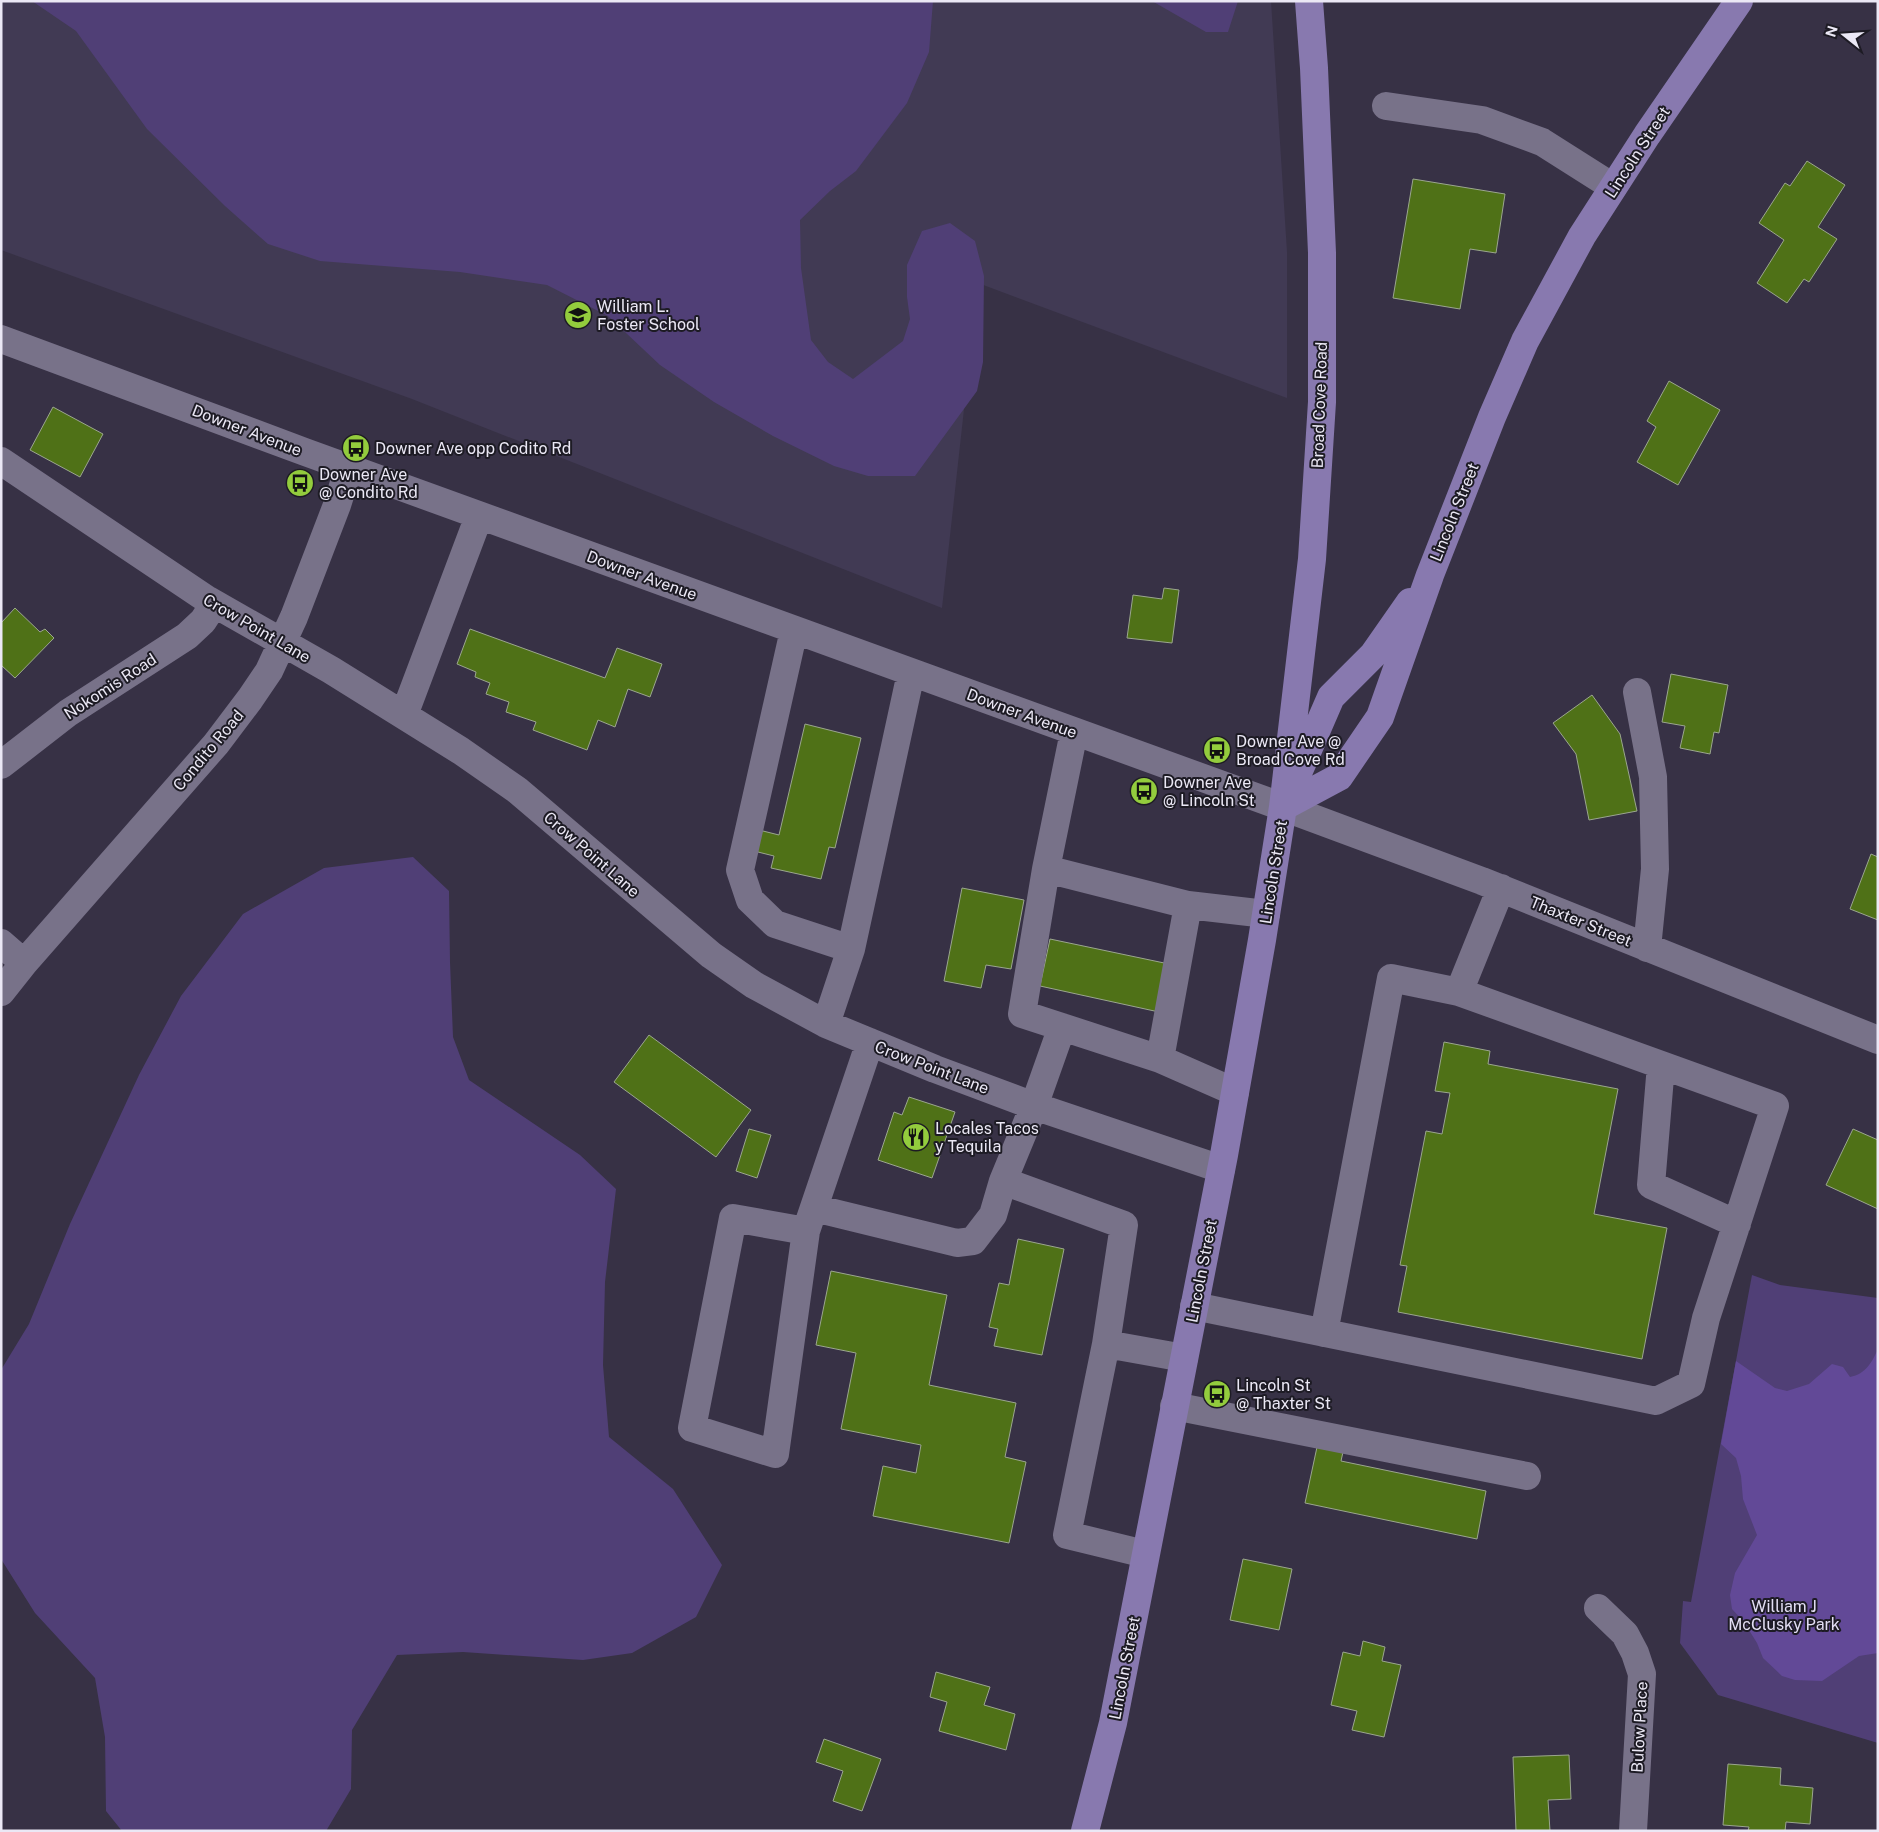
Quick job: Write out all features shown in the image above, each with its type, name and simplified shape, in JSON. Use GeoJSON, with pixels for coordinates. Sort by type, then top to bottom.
{"type":"FeatureCollection","features":[{"type":"Feature","properties":{"kind":"main road","name":"Broad Cove Road"},"geometry":{"type":"LineString","coordinates":[[1283,807],[1312,559],[1322,402],[1322,253],[1314,68],[1309,1]]}},
{"type":"Feature","properties":{"kind":"main road","name":"Lincoln Street"},"geometry":{"type":"LineString","coordinates":[[1086,1831],[1113,1723],[1221,1169],[1283,807],[1339,777],[1380,717],[1430,575],[1492,417],[1525,341],[1582,236],[1739,1]]}},
{"type":"Feature","properties":{"kind":"main road"},"geometry":{"type":"LineString","coordinates":[[1283,807],[1331,697],[1374,655],[1430,575]]}},
{"type":"Feature","properties":{"kind":"street"},"geometry":{"type":"LineString","coordinates":[[1386,106],[1482,120],[1542,142],[1613,187]]}},
{"type":"Feature","properties":{"kind":"street","name":"Downer Avenue"},"geometry":{"type":"LineString","coordinates":[[1,339],[479,516],[1283,807]]}},
{"type":"Feature","properties":{"kind":"street","name":"Crow Point Lane"},"geometry":{"type":"LineString","coordinates":[[1,461],[214,604],[404,715],[461,751],[517,790],[731,971],[794,1008],[826,1024],[935,1069],[1034,1106],[1221,1169]]}},
{"type":"Feature","properties":{"kind":"street","name":"Condito Road"},"geometry":{"type":"LineString","coordinates":[[1,992],[24,962],[216,744],[264,678],[294,617],[337,506],[348,467]]}},
{"type":"Feature","properties":{"kind":"street"},"geometry":{"type":"LineString","coordinates":[[404,715],[479,516]]}},
{"type":"Feature","properties":{"kind":"street","name":"Nokomis Road"},"geometry":{"type":"LineString","coordinates":[[1,765],[68,713],[187,636],[203,621],[214,604]]}},
{"type":"Feature","properties":{"kind":"street"},"geometry":{"type":"LineString","coordinates":[[794,630],[740,870],[750,900],[775,924],[851,949]]}},
{"type":"Feature","properties":{"kind":"street"},"geometry":{"type":"LineString","coordinates":[[826,1024],[851,949],[911,673]]}},
{"type":"Feature","properties":{"kind":"street"},"geometry":{"type":"LineString","coordinates":[[1638,692],[1653,777],[1655,869],[1647,948]]}},
{"type":"Feature","properties":{"kind":"street"},"geometry":{"type":"LineString","coordinates":[[1074,732],[1046,869],[1022,1014],[1160,1059],[1235,1092]]}},
{"type":"Feature","properties":{"kind":"street","name":"Thaxter Street"},"geometry":{"type":"LineString","coordinates":[[1283,807],[1501,888],[1878,1040]]}},
{"type":"Feature","properties":{"kind":"street"},"geometry":{"type":"LineString","coordinates":[[1046,869],[1188,905],[1266,914]]}},
{"type":"Feature","properties":{"kind":"street"},"geometry":{"type":"LineString","coordinates":[[1459,992],[1501,888]]}},
{"type":"Feature","properties":{"kind":"street"},"geometry":{"type":"LineString","coordinates":[[1160,1059],[1188,905]]}},
{"type":"Feature","properties":{"kind":"street"},"geometry":{"type":"LineString","coordinates":[[1,942],[24,962]]}},
{"type":"Feature","properties":{"kind":"street"},"geometry":{"type":"LineString","coordinates":[[1194,1306],[1324,1333],[1656,1401],[1690,1384],[1706,1318],[1775,1106],[1459,992],[1391,978],[1324,1333]]}},
{"type":"Feature","properties":{"kind":"street"},"geometry":{"type":"LineString","coordinates":[[870,1042],[810,1220],[775,1454],[692,1428],[733,1218],[810,1220],[957,1243],[973,1240],[993,1215],[1003,1181],[1034,1106],[1062,1027]]}},
{"type":"Feature","properties":{"kind":"street"},"geometry":{"type":"LineString","coordinates":[[1661,1065],[1651,1185],[1737,1224]]}},
{"type":"Feature","properties":{"kind":"street"},"geometry":{"type":"LineString","coordinates":[[1003,1181],[1124,1225],[1106,1344],[1067,1535],[1146,1554]]}},
{"type":"Feature","properties":{"kind":"street"},"geometry":{"type":"LineString","coordinates":[[1106,1344],[1184,1358]]}},
{"type":"Feature","properties":{"kind":"street"},"geometry":{"type":"LineString","coordinates":[[1174,1406],[1527,1476]]}},
{"type":"Feature","properties":{"kind":"street","name":"Bulow Place"},"geometry":{"type":"LineString","coordinates":[[1598,1608],[1626,1634],[1636,1653],[1642,1674],[1633,1831]]}},
{"type":"Feature","properties":{"kind":"shaded area","name":"William L. Foster School"},"geometry":{"type":"Polygon","coordinates":[[[1,1],[1271,1],[1287,252],[1287,398],[978,283],[942,608],[412,399],[1,250],[1,1]]]}},
{"type":"Feature","properties":{"kind":"shaded area"},"geometry":{"type":"Polygon","coordinates":[[[1878,1349],[1878,1653],[1859,1656],[1822,1681],[1795,1680],[1782,1676],[1763,1658],[1757,1643],[1744,1622],[1732,1609],[1730,1595],[1735,1573],[1757,1535],[1743,1499],[1741,1476],[1736,1458],[1721,1444],[1736,1361],[1775,1388],[1787,1391],[1809,1384],[1832,1364],[1843,1367],[1850,1377],[1856,1375],[1868,1367],[1878,1349]]]}},
{"type":"Feature","properties":{"kind":"green space"},"geometry":{"type":"Polygon","coordinates":[[[32,1],[933,1],[929,52],[907,103],[856,171],[830,191],[800,220],[801,268],[811,340],[828,362],[853,379],[903,341],[910,319],[907,297],[907,265],[922,231],[950,223],[975,241],[984,276],[983,362],[977,391],[915,476],[868,476],[834,466],[773,436],[714,402],[660,365],[608,316],[547,285],[460,272],[320,261],[268,244],[225,206],[147,129],[76,31],[32,1]]]}},
{"type":"Feature","properties":{"kind":"green space"},"geometry":{"type":"Polygon","coordinates":[[[1152,1],[1238,1],[1228,32],[1206,32],[1152,1]]]}},
{"type":"Feature","properties":{"kind":"green space"},"geometry":{"type":"Polygon","coordinates":[[[413,857],[449,891],[453,1037],[469,1080],[580,1155],[616,1189],[605,1282],[603,1365],[609,1437],[673,1489],[722,1565],[696,1617],[632,1653],[583,1660],[463,1652],[397,1655],[352,1730],[351,1789],[326,1831],[122,1831],[106,1811],[105,1737],[95,1678],[35,1613],[1,1559],[1,1370],[29,1324],[70,1224],[139,1075],[181,996],[243,914],[324,868],[413,857]]]}},
{"type":"Feature","properties":{"kind":"green space","name":"William J McClusky Park"},"geometry":{"type":"Polygon","coordinates":[[[1752,1275],[1780,1285],[1878,1298],[1878,1743],[1718,1695],[1680,1643],[1683,1601],[1691,1602],[1752,1275]]]}},
{"type":"Feature","properties":{"kind":"building"},"geometry":{"type":"Polygon","coordinates":[[[1807,161],[1845,185],[1818,227],[1837,239],[1809,282],[1804,279],[1787,303],[1757,283],[1784,240],[1759,223],[1785,183],[1790,186],[1807,161]]]}},
{"type":"Feature","properties":{"kind":"building"},"geometry":{"type":"Polygon","coordinates":[[[1413,179],[1505,194],[1496,253],[1470,249],[1460,309],[1393,298],[1413,179]]]}},
{"type":"Feature","properties":{"kind":"building"},"geometry":{"type":"Polygon","coordinates":[[[1669,381],[1720,410],[1678,485],[1637,462],[1656,427],[1647,421],[1669,381]]]}},
{"type":"Feature","properties":{"kind":"building"},"geometry":{"type":"Polygon","coordinates":[[[53,407],[103,434],[80,477],[30,450],[53,407]]]}},
{"type":"Feature","properties":{"kind":"building"},"geometry":{"type":"Polygon","coordinates":[[[1164,588],[1179,590],[1172,643],[1127,638],[1133,595],[1162,599],[1164,588]]]}},
{"type":"Feature","properties":{"kind":"building"},"geometry":{"type":"Polygon","coordinates":[[[15,608],[40,632],[45,629],[54,638],[15,678],[1,665],[1,623],[15,608]]]}},
{"type":"Feature","properties":{"kind":"building"},"geometry":{"type":"Polygon","coordinates":[[[470,629],[605,678],[617,648],[662,664],[650,697],[628,689],[615,727],[598,720],[587,750],[533,730],[536,722],[506,712],[509,702],[486,694],[490,683],[475,677],[476,672],[457,664],[470,629]]]}},
{"type":"Feature","properties":{"kind":"building"},"geometry":{"type":"Polygon","coordinates":[[[1671,674],[1728,685],[1719,733],[1714,732],[1710,754],[1680,748],[1685,726],[1662,722],[1671,674]]]}},
{"type":"Feature","properties":{"kind":"building"},"geometry":{"type":"Polygon","coordinates":[[[1592,695],[1620,734],[1637,811],[1589,820],[1576,754],[1553,723],[1592,695]]]}},
{"type":"Feature","properties":{"kind":"building"},"geometry":{"type":"Polygon","coordinates":[[[805,724],[861,738],[835,848],[829,847],[821,879],[771,868],[774,856],[750,850],[755,829],[779,835],[805,724]]]}},
{"type":"Feature","properties":{"kind":"building"},"geometry":{"type":"Polygon","coordinates":[[[1871,854],[1878,857],[1878,920],[1850,909],[1871,854]]]}},
{"type":"Feature","properties":{"kind":"building"},"geometry":{"type":"Polygon","coordinates":[[[962,888],[1024,900],[1011,969],[986,965],[981,988],[944,981],[962,888]]]}},
{"type":"Feature","properties":{"kind":"building"},"geometry":{"type":"Polygon","coordinates":[[[1050,939],[1169,964],[1159,1012],[1040,986],[1050,939]]]}},
{"type":"Feature","properties":{"kind":"building"},"geometry":{"type":"Polygon","coordinates":[[[649,1035],[751,1110],[716,1157],[614,1082],[649,1035]]]}},
{"type":"Feature","properties":{"kind":"building"},"geometry":{"type":"Polygon","coordinates":[[[1444,1042],[1490,1051],[1488,1064],[1618,1089],[1594,1214],[1667,1228],[1642,1359],[1398,1312],[1407,1266],[1400,1265],[1426,1131],[1442,1134],[1450,1093],[1435,1091],[1444,1042]]]}},
{"type":"Feature","properties":{"kind":"building","name":"Locales Tacos y Tequila"},"geometry":{"type":"Polygon","coordinates":[[[909,1097],[955,1112],[932,1178],[878,1160],[894,1112],[902,1115],[909,1097]]]}},
{"type":"Feature","properties":{"kind":"building"},"geometry":{"type":"Polygon","coordinates":[[[749,1129],[771,1135],[757,1178],[736,1171],[749,1129]]]}},
{"type":"Feature","properties":{"kind":"building"},"geometry":{"type":"Polygon","coordinates":[[[1853,1129],[1878,1140],[1878,1209],[1826,1185],[1853,1129]]]}},
{"type":"Feature","properties":{"kind":"building"},"geometry":{"type":"Polygon","coordinates":[[[1018,1239],[1064,1249],[1042,1355],[994,1346],[998,1329],[989,1327],[999,1283],[1009,1285],[1018,1239]]]}},
{"type":"Feature","properties":{"kind":"building"},"geometry":{"type":"Polygon","coordinates":[[[831,1271],[947,1295],[929,1385],[1016,1403],[1005,1457],[1026,1462],[1009,1543],[873,1516],[883,1466],[916,1473],[921,1445],[841,1429],[856,1353],[816,1345],[831,1271]]]}},
{"type":"Feature","properties":{"kind":"building"},"geometry":{"type":"Polygon","coordinates":[[[1317,1447],[1343,1452],[1341,1461],[1486,1491],[1477,1539],[1305,1503],[1317,1447]]]}},
{"type":"Feature","properties":{"kind":"building"},"geometry":{"type":"Polygon","coordinates":[[[1243,1559],[1292,1569],[1279,1630],[1230,1620],[1243,1559]]]}},
{"type":"Feature","properties":{"kind":"building"},"geometry":{"type":"Polygon","coordinates":[[[1363,1641],[1385,1647],[1382,1661],[1401,1665],[1384,1737],[1352,1730],[1357,1711],[1331,1705],[1343,1652],[1360,1656],[1363,1641]]]}},
{"type":"Feature","properties":{"kind":"building"},"geometry":{"type":"Polygon","coordinates":[[[936,1672],[990,1687],[984,1705],[1015,1714],[1006,1750],[939,1731],[947,1702],[930,1697],[936,1672]]]}},
{"type":"Feature","properties":{"kind":"building"},"geometry":{"type":"Polygon","coordinates":[[[824,1739],[881,1759],[862,1811],[833,1801],[843,1771],[816,1762],[824,1739]]]}},
{"type":"Feature","properties":{"kind":"building"},"geometry":{"type":"Polygon","coordinates":[[[1569,1755],[1571,1799],[1548,1800],[1550,1831],[1516,1831],[1513,1757],[1569,1755]]]}},
{"type":"Feature","properties":{"kind":"building"},"geometry":{"type":"Polygon","coordinates":[[[1728,1764],[1781,1768],[1780,1785],[1813,1788],[1810,1824],[1786,1822],[1785,1831],[1748,1831],[1749,1827],[1723,1825],[1728,1764]]]}},
{"type":"Feature","properties":{"kind":"place","name":"William L. Foster School"},"geometry":{"type":"Point","coordinates":[578,315]}},
{"type":"Feature","properties":{"kind":"place","name":"Downer Ave opp Codito Rd"},"geometry":{"type":"Point","coordinates":[356,448]}},
{"type":"Feature","properties":{"kind":"place","name":"Downer Ave @ Condito Rd"},"geometry":{"type":"Point","coordinates":[300,483]}},
{"type":"Feature","properties":{"kind":"place","name":"Downer Ave @ Broad Cove Rd"},"geometry":{"type":"Point","coordinates":[1217,750]}},
{"type":"Feature","properties":{"kind":"place","name":"Downer Ave @ Lincoln St"},"geometry":{"type":"Point","coordinates":[1144,791]}},
{"type":"Feature","properties":{"kind":"place","name":"Locales Tacos y Tequila"},"geometry":{"type":"Point","coordinates":[916,1137]}},
{"type":"Feature","properties":{"kind":"place","name":"Lincoln St @ Thaxter St"},"geometry":{"type":"Point","coordinates":[1217,1394]}}]}
